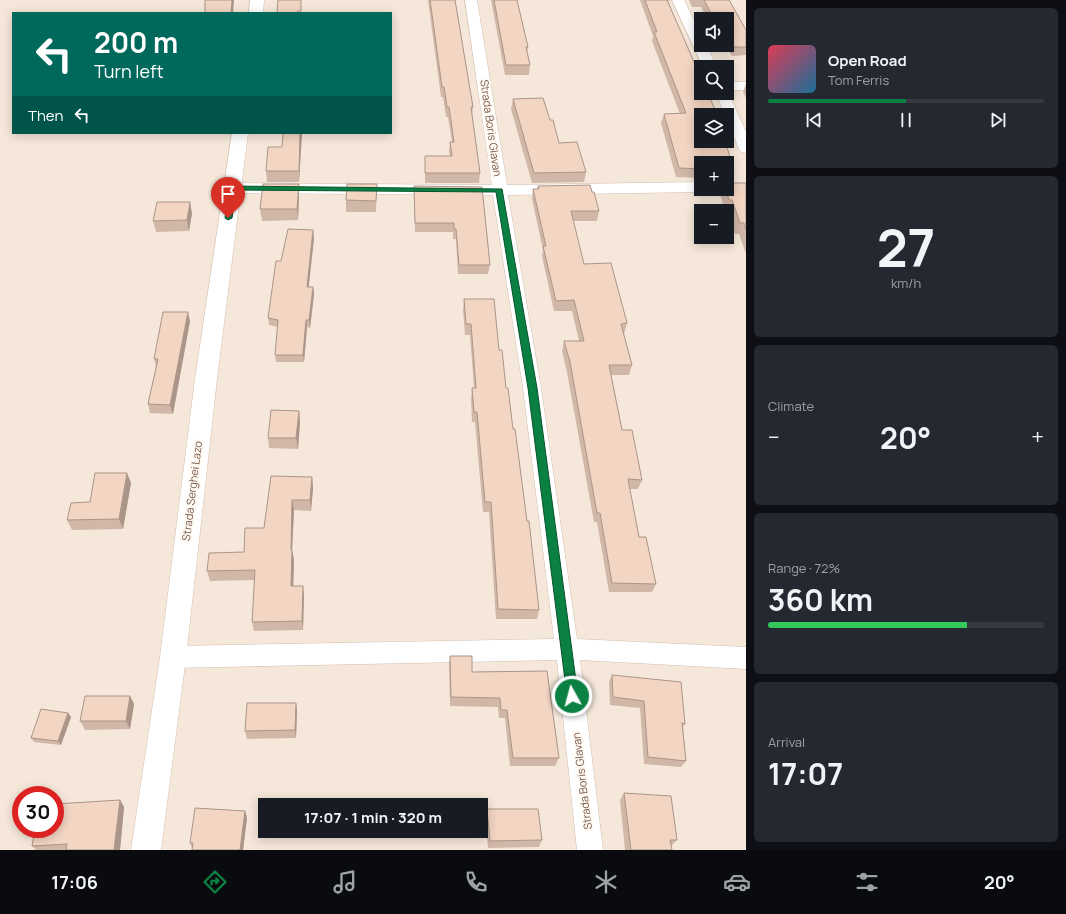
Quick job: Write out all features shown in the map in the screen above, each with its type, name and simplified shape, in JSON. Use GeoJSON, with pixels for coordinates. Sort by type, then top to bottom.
{"type":"FeatureCollection","features":[{"type":"Feature","properties":{"kind":"street"},"geometry":{"type":"LineString","coordinates":[[256,12],[257,0]]}},
{"type":"Feature","properties":{"kind":"street","name":"Strada Boris Glavan"},"geometry":{"type":"LineString","coordinates":[[471,0],[532,388],[567,649],[590,850]]}},
{"type":"Feature","properties":{"kind":"street"},"geometry":{"type":"LineString","coordinates":[[678,0],[707,60]]}},
{"type":"Feature","properties":{"kind":"street"},"geometry":{"type":"LineString","coordinates":[[734,86],[746,86]]}},
{"type":"Feature","properties":{"kind":"street"},"geometry":{"type":"LineString","coordinates":[[726,100],[746,149]]}},
{"type":"Feature","properties":{"kind":"street","name":"Strada Serghei Lazo"},"geometry":{"type":"LineString","coordinates":[[146,850],[173,657],[205,387],[240,134]]}},
{"type":"Feature","properties":{"kind":"street"},"geometry":{"type":"LineString","coordinates":[[232,188],[500,190],[694,187]]}},
{"type":"Feature","properties":{"kind":"street"},"geometry":{"type":"LineString","coordinates":[[173,657],[567,649],[746,658]]}},
{"type":"Feature","properties":{"kind":"shaded area"},"geometry":{"type":"Polygon","coordinates":[[[0,0],[746,0],[746,850],[0,850],[0,0]]]}},
{"type":"Feature","properties":{"kind":"building"},"geometry":{"type":"Polygon","coordinates":[[[205,0],[232,0],[231,12],[205,12],[205,0]]]}},
{"type":"Feature","properties":{"kind":"building"},"geometry":{"type":"Polygon","coordinates":[[[278,0],[301,0],[301,11],[277,12],[278,0]]]}},
{"type":"Feature","properties":{"kind":"building"},"geometry":{"type":"Polygon","coordinates":[[[430,0],[455,0],[473,107],[471,107],[480,173],[425,173],[425,156],[452,156],[450,142],[454,142],[449,107],[447,107],[444,87],[442,87],[430,0]]]}},
{"type":"Feature","properties":{"kind":"building"},"geometry":{"type":"Polygon","coordinates":[[[494,0],[517,0],[528,47],[526,47],[530,65],[506,65],[494,0]]]}},
{"type":"Feature","properties":{"kind":"building"},"geometry":{"type":"Polygon","coordinates":[[[645,0],[667,0],[694,62],[694,100],[711,100],[714,108],[694,108],[694,148],[727,148],[730,156],[694,156],[694,169],[679,168],[664,114],[686,113],[654,32],[657,32],[645,0]]]}},
{"type":"Feature","properties":{"kind":"building"},"geometry":{"type":"Polygon","coordinates":[[[704,0],[729,0],[746,30],[746,47],[734,47],[734,12],[710,12],[704,0]]]}},
{"type":"Feature","properties":{"kind":"building"},"geometry":{"type":"Polygon","coordinates":[[[543,98],[550,120],[553,120],[559,143],[577,142],[586,172],[534,173],[513,99],[543,98]]]}},
{"type":"Feature","properties":{"kind":"building"},"geometry":{"type":"Polygon","coordinates":[[[283,134],[300,134],[299,171],[266,171],[268,147],[282,147],[283,134]]]}},
{"type":"Feature","properties":{"kind":"building"},"geometry":{"type":"Polygon","coordinates":[[[734,183],[746,183],[746,230],[744,223],[740,223],[732,200],[729,200],[728,196],[734,196],[734,183]]]}},
{"type":"Feature","properties":{"kind":"building"},"geometry":{"type":"Polygon","coordinates":[[[263,184],[299,184],[297,209],[260,209],[263,184]]]}},
{"type":"Feature","properties":{"kind":"building"},"geometry":{"type":"Polygon","coordinates":[[[347,184],[377,184],[376,201],[346,200],[347,184]]]}},
{"type":"Feature","properties":{"kind":"building"},"geometry":{"type":"Polygon","coordinates":[[[590,185],[592,192],[594,192],[599,211],[571,211],[584,264],[611,263],[627,323],[621,324],[632,365],[609,365],[622,430],[632,430],[642,480],[628,479],[639,537],[646,537],[656,584],[612,583],[600,513],[597,513],[570,362],[564,341],[584,341],[574,300],[556,301],[543,246],[546,246],[533,189],[539,189],[538,186],[590,185]]]}},
{"type":"Feature","properties":{"kind":"building"},"geometry":{"type":"Polygon","coordinates":[[[414,186],[482,187],[490,265],[459,265],[456,229],[454,229],[454,223],[415,223],[414,186]]]}},
{"type":"Feature","properties":{"kind":"building"},"geometry":{"type":"Polygon","coordinates":[[[157,202],[190,202],[187,220],[153,221],[157,202]]]}},
{"type":"Feature","properties":{"kind":"building"},"geometry":{"type":"Polygon","coordinates":[[[288,229],[313,230],[307,287],[313,287],[309,320],[306,320],[303,355],[275,355],[278,320],[268,318],[276,261],[281,261],[288,229]]]}},
{"type":"Feature","properties":{"kind":"building"},"geometry":{"type":"Polygon","coordinates":[[[464,299],[494,299],[499,350],[502,350],[506,388],[508,388],[513,429],[515,429],[527,521],[529,521],[539,610],[498,609],[491,502],[485,502],[477,412],[474,412],[472,388],[476,388],[471,324],[466,324],[464,299]]]}},
{"type":"Feature","properties":{"kind":"building"},"geometry":{"type":"Polygon","coordinates":[[[163,312],[188,312],[170,405],[148,404],[158,359],[154,359],[163,312]]]}},
{"type":"Feature","properties":{"kind":"building"},"geometry":{"type":"Polygon","coordinates":[[[271,410],[299,411],[296,438],[268,438],[271,410]]]}},
{"type":"Feature","properties":{"kind":"building"},"geometry":{"type":"Polygon","coordinates":[[[95,473],[127,473],[119,519],[67,520],[71,503],[90,502],[95,473]]]}},
{"type":"Feature","properties":{"kind":"building"},"geometry":{"type":"Polygon","coordinates":[[[271,476],[312,477],[310,500],[292,500],[291,586],[303,586],[302,621],[252,622],[255,570],[207,571],[209,553],[244,552],[245,528],[264,528],[271,476]]]}},
{"type":"Feature","properties":{"kind":"building"},"geometry":{"type":"Polygon","coordinates":[[[450,656],[472,656],[472,672],[547,671],[559,758],[513,758],[507,710],[501,710],[500,698],[451,697],[450,656]]]}},
{"type":"Feature","properties":{"kind":"building"},"geometry":{"type":"Polygon","coordinates":[[[612,675],[681,682],[685,724],[682,723],[686,761],[648,757],[644,701],[613,697],[612,675]]]}},
{"type":"Feature","properties":{"kind":"building"},"geometry":{"type":"Polygon","coordinates":[[[85,696],[130,696],[126,721],[80,721],[85,696]]]}},
{"type":"Feature","properties":{"kind":"building"},"geometry":{"type":"Polygon","coordinates":[[[247,703],[296,703],[295,730],[245,731],[247,703]]]}},
{"type":"Feature","properties":{"kind":"building"},"geometry":{"type":"Polygon","coordinates":[[[41,709],[68,713],[58,741],[31,738],[41,709]]]}},
{"type":"Feature","properties":{"kind":"building"},"geometry":{"type":"Polygon","coordinates":[[[624,793],[671,796],[677,840],[670,840],[672,850],[631,850],[624,793]]]}},
{"type":"Feature","properties":{"kind":"building"},"geometry":{"type":"Polygon","coordinates":[[[120,800],[114,850],[66,850],[67,844],[32,846],[33,838],[64,838],[64,803],[120,800]]]}},
{"type":"Feature","properties":{"kind":"building"},"geometry":{"type":"Polygon","coordinates":[[[195,808],[245,811],[240,850],[192,850],[193,843],[190,843],[195,808]]]}},
{"type":"Feature","properties":{"kind":"building"},"geometry":{"type":"Polygon","coordinates":[[[488,809],[538,809],[542,840],[490,841],[488,809]]]}},
{"type":"Feature","properties":{"kind":"route"},"geometry":{"type":"LineString","coordinates":[[228,218],[232,188],[500,190],[532,388],[572,696]]}}]}
